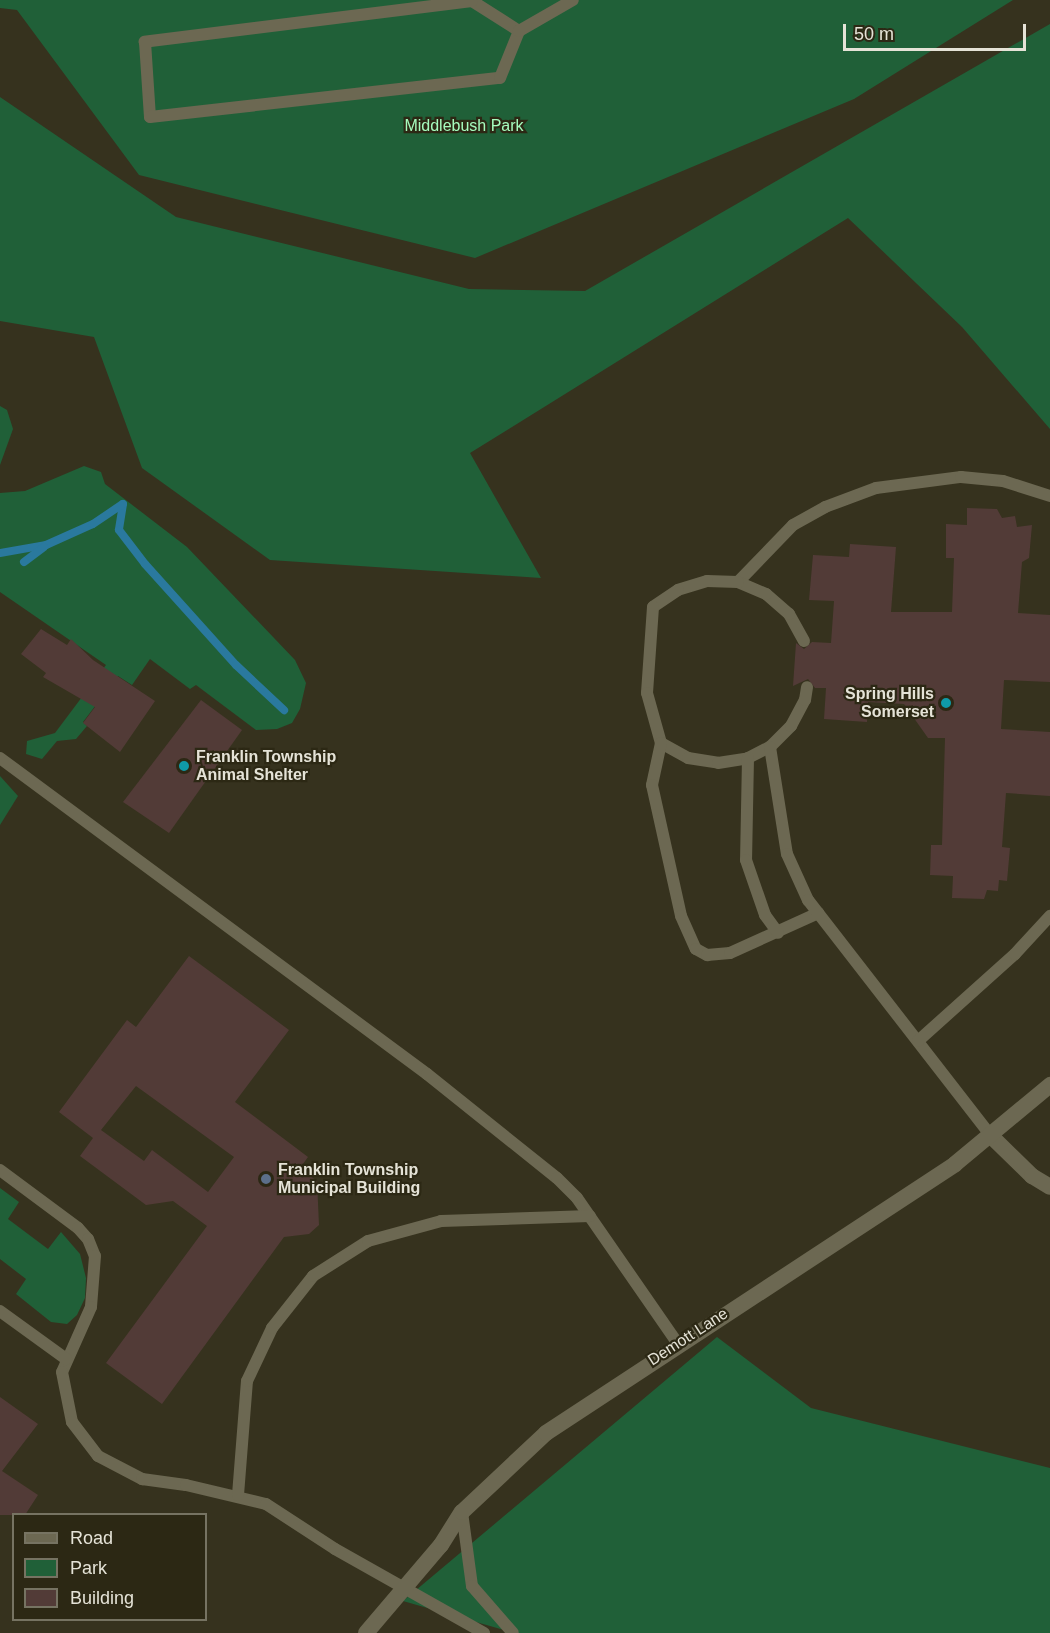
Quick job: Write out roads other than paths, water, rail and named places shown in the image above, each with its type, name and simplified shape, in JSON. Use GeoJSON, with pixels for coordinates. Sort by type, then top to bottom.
{"type":"FeatureCollection","features":[{"type":"Feature","properties":{"kind":"street","name":"Demott Lane"},"geometry":{"type":"LineString","coordinates":[[366,1633],[441,1545],[462,1512],[546,1433],[678,1344],[955,1164],[1050,1085]]}},
{"type":"Feature","properties":{"kind":"street"},"geometry":{"type":"LineString","coordinates":[[990,1135],[1032,1176],[1050,1187]]}},
{"type":"Feature","properties":{"kind":"lane"},"geometry":{"type":"LineString","coordinates":[[519,31],[472,1],[145,42],[150,117],[500,78],[519,31],[573,0]]}},
{"type":"Feature","properties":{"kind":"lane"},"geometry":{"type":"LineString","coordinates":[[738,582],[793,525],[825,507],[876,488],[961,477],[1003,482],[1050,496]]}},
{"type":"Feature","properties":{"kind":"lane"},"geometry":{"type":"LineString","coordinates":[[804,641],[789,614],[766,594],[738,582],[707,581],[678,590],[653,607],[647,693],[661,743],[652,784],[681,916],[696,948],[707,955],[730,953],[819,913]]}},
{"type":"Feature","properties":{"kind":"lane"},"geometry":{"type":"LineString","coordinates":[[661,743],[688,758],[718,763],[748,758],[770,747],[791,726],[806,699],[807,687]]}},
{"type":"Feature","properties":{"kind":"lane"},"geometry":{"type":"LineString","coordinates":[[770,747],[787,854],[819,913],[990,1135]]}},
{"type":"Feature","properties":{"kind":"lane"},"geometry":{"type":"LineString","coordinates":[[0,758],[427,1074],[557,1178],[590,1216],[678,1344]]}},
{"type":"Feature","properties":{"kind":"lane"},"geometry":{"type":"LineString","coordinates":[[748,758],[746,860],[765,915],[778,933]]}},
{"type":"Feature","properties":{"kind":"lane"},"geometry":{"type":"LineString","coordinates":[[918,1041],[1015,954],[1050,916]]}},
{"type":"Feature","properties":{"kind":"lane"},"geometry":{"type":"LineString","coordinates":[[0,1170],[78,1228],[88,1239],[96,1257],[92,1306],[66,1359],[62,1381],[72,1422],[98,1456],[142,1479],[238,1495],[266,1504],[335,1549],[484,1633]]}},
{"type":"Feature","properties":{"kind":"lane"},"geometry":{"type":"LineString","coordinates":[[238,1495],[247,1381],[272,1328],[313,1276],[368,1241],[441,1221],[590,1216]]}},
{"type":"Feature","properties":{"kind":"lane"},"geometry":{"type":"LineString","coordinates":[[0,1311],[66,1359]]}},
{"type":"Feature","properties":{"kind":"lane"},"geometry":{"type":"LineString","coordinates":[[462,1512],[472,1586],[513,1633]]}},
{"type":"Feature","properties":{"kind":"waterway"},"geometry":{"type":"LineString","coordinates":[[123,504],[119,530],[145,564],[236,665],[284,710]]}},
{"type":"Feature","properties":{"kind":"waterway"},"geometry":{"type":"LineString","coordinates":[[0,553],[46,545],[93,524],[123,504]]}},
{"type":"Feature","properties":{"kind":"waterway"},"geometry":{"type":"LineString","coordinates":[[24,562],[44,547]]}},
{"type":"Feature","properties":{"kind":"place","name":"Spring Hills Somerset"},"geometry":{"type":"Point","coordinates":[946,703]}},
{"type":"Feature","properties":{"kind":"place","name":"Franklin Township Animal Shelter"},"geometry":{"type":"Point","coordinates":[184,766]}},
{"type":"Feature","properties":{"kind":"place","name":"Franklin Township Municipal Building"},"geometry":{"type":"Point","coordinates":[266,1179]}},
{"type":"Feature","properties":{"kind":"park label","name":"Middlebush Park"},"geometry":{"type":"Point","coordinates":[464,126]}}]}
